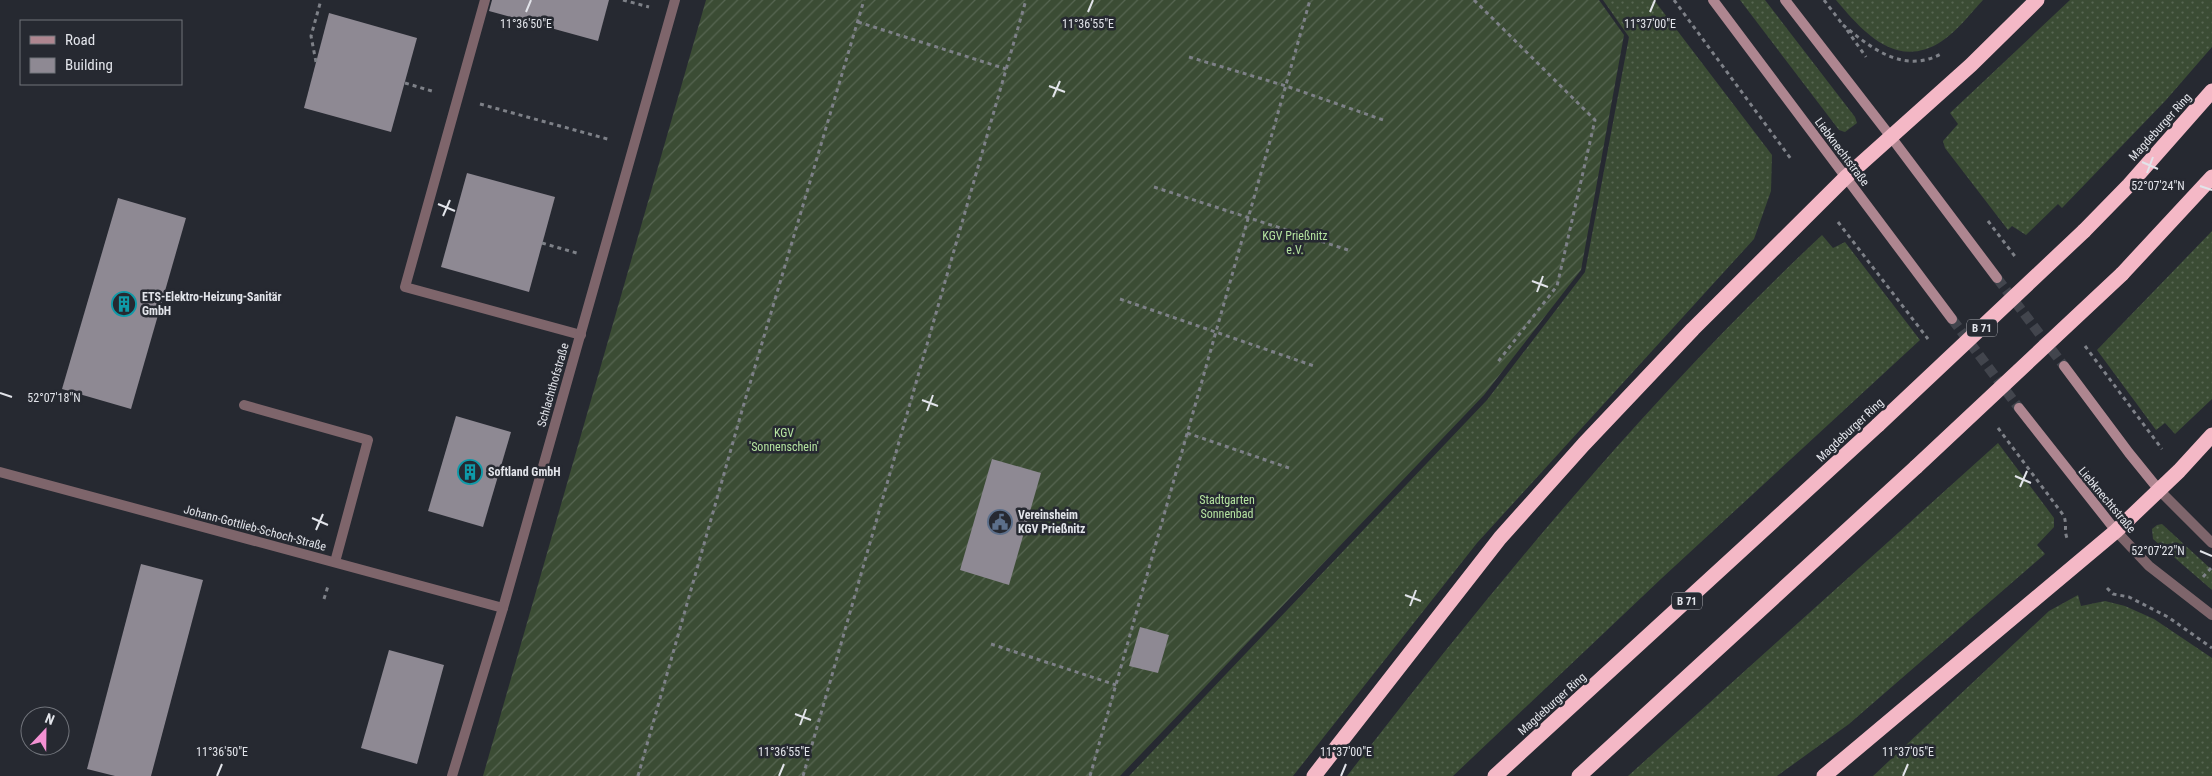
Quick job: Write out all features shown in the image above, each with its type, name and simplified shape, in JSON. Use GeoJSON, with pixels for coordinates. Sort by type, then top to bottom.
{"type":"FeatureCollection","features":[{"type":"Feature","properties":{"kind":"highway"},"geometry":{"type":"LineString","coordinates":[[1314,776],[1500,538],[1584,444],[1693,328],[1846,177],[1971,65],[2037,0]]}},
{"type":"Feature","properties":{"kind":"highway","name":"Magdeburger Ring"},"geometry":{"type":"LineString","coordinates":[[1495,776],[1878,424],[2084,231],[2141,172],[2212,92]]}},
{"type":"Feature","properties":{"kind":"highway"},"geometry":{"type":"LineString","coordinates":[[1579,776],[1916,467],[2122,274],[2212,177]]}},
{"type":"Feature","properties":{"kind":"highway"},"geometry":{"type":"LineString","coordinates":[[1824,776],[2116,531],[2160,490],[2212,435]]}},
{"type":"Feature","properties":{"kind":"main road","name":"Liebknechtstraße"},"geometry":{"type":"LineString","coordinates":[[1713,0],[1952,319]]}},
{"type":"Feature","properties":{"kind":"main road"},"geometry":{"type":"LineString","coordinates":[[1784,0],[1891,136],[1997,278]]}},
{"type":"Feature","properties":{"kind":"main road"},"geometry":{"type":"LineString","coordinates":[[2064,366],[2129,453],[2160,490]]}},
{"type":"Feature","properties":{"kind":"main road","name":"Liebknechtstraße"},"geometry":{"type":"LineString","coordinates":[[2019,408],[2065,469],[2116,531]]}},
{"type":"Feature","properties":{"kind":"street"},"geometry":{"type":"LineString","coordinates":[[485,0],[406,286],[581,335]]}},
{"type":"Feature","properties":{"kind":"street","name":"Schlachthofstraße"},"geometry":{"type":"LineString","coordinates":[[452,776],[503,608],[676,0]]}},
{"type":"Feature","properties":{"kind":"street"},"geometry":{"type":"LineString","coordinates":[[244,405],[368,440],[335,562]]}},
{"type":"Feature","properties":{"kind":"street","name":"Johann-Gottlieb-Schoch-Straße"},"geometry":{"type":"LineString","coordinates":[[0,472],[503,608]]}},
{"type":"Feature","properties":{"kind":"street"},"geometry":{"type":"LineString","coordinates":[[2160,490],[2212,543]]}},
{"type":"Feature","properties":{"kind":"street","name":"Liebknechtstraße"},"geometry":{"type":"LineString","coordinates":[[2116,531],[2150,566],[2212,615]]}},
{"type":"Feature","properties":{"kind":"path"},"geometry":{"type":"LineString","coordinates":[[316,62],[311,36],[321,0]]}},
{"type":"Feature","properties":{"kind":"path"},"geometry":{"type":"LineString","coordinates":[[638,776],[743,406],[864,0]]}},
{"type":"Feature","properties":{"kind":"path"},"geometry":{"type":"LineString","coordinates":[[803,776],[1026,0]]}},
{"type":"Feature","properties":{"kind":"path"},"geometry":{"type":"LineString","coordinates":[[1090,776],[1310,0]]}},
{"type":"Feature","properties":{"kind":"path"},"geometry":{"type":"LineString","coordinates":[[1474,0],[1595,120],[1557,286],[1497,363]]}},
{"type":"Feature","properties":{"kind":"path"},"geometry":{"type":"LineString","coordinates":[[1674,0],[1791,159]]}},
{"type":"Feature","properties":{"kind":"path"},"geometry":{"type":"LineString","coordinates":[[1824,0],[1866,57]]}},
{"type":"Feature","properties":{"kind":"path"},"geometry":{"type":"LineString","coordinates":[[858,22],[1006,69]]}},
{"type":"Feature","properties":{"kind":"path"},"geometry":{"type":"LineString","coordinates":[[1843,25],[1878,51],[1901,60],[1918,61],[1940,55],[1944,51]]}},
{"type":"Feature","properties":{"kind":"path"},"geometry":{"type":"LineString","coordinates":[[1189,57],[1286,86],[1386,121]]}},
{"type":"Feature","properties":{"kind":"path"},"geometry":{"type":"LineString","coordinates":[[405,83],[634,147]]}},
{"type":"Feature","properties":{"kind":"path"},"geometry":{"type":"LineString","coordinates":[[1154,187],[1348,250]]}},
{"type":"Feature","properties":{"kind":"path"},"geometry":{"type":"LineString","coordinates":[[1834,217],[1928,339]]}},
{"type":"Feature","properties":{"kind":"path"},"geometry":{"type":"LineString","coordinates":[[542,243],[602,260]]}},
{"type":"Feature","properties":{"kind":"path"},"geometry":{"type":"LineString","coordinates":[[1120,298],[1314,366]]}},
{"type":"Feature","properties":{"kind":"path"},"geometry":{"type":"LineString","coordinates":[[2085,346],[2162,450]]}},
{"type":"Feature","properties":{"kind":"path"},"geometry":{"type":"LineString","coordinates":[[1997,427],[2064,516],[2067,525],[2065,534],[2068,540]]}},
{"type":"Feature","properties":{"kind":"path"},"geometry":{"type":"LineString","coordinates":[[1187,433],[1289,468]]}},
{"type":"Feature","properties":{"kind":"path"},"geometry":{"type":"LineString","coordinates":[[2107,588],[2113,594],[2129,597],[2168,617],[2212,648]]}},
{"type":"Feature","properties":{"kind":"path"},"geometry":{"type":"LineString","coordinates":[[991,644],[1116,685]]}},
{"type":"Feature","properties":{"kind":"green space"},"geometry":{"type":"Polygon","coordinates":[[[706,0],[1599,0],[1624,35],[1581,270],[1484,395],[1120,776],[483,776],[706,0]]]}},
{"type":"Feature","properties":{"kind":"green space"},"geometry":{"type":"Polygon","coordinates":[[[1603,0],[1654,0],[1772,155],[1771,191],[1754,239],[1477,543],[1293,776],[1129,776],[1487,400],[1585,272],[1629,37],[1603,0]]]}},
{"type":"Feature","properties":{"kind":"green space"},"geometry":{"type":"Polygon","coordinates":[[[1740,0],[1765,0],[1855,117],[1857,123],[1845,132],[1839,130],[1740,0]]]}},
{"type":"Feature","properties":{"kind":"green space"},"geometry":{"type":"Polygon","coordinates":[[[1836,0],[1983,0],[1948,37],[1926,49],[1910,52],[1896,50],[1882,44],[1858,24],[1836,0]]]}},
{"type":"Feature","properties":{"kind":"green space"},"geometry":{"type":"Polygon","coordinates":[[[2070,0],[2212,0],[2212,47],[2166,100],[2062,208],[2058,204],[2026,235],[2012,226],[2008,230],[1945,148],[1943,141],[1958,124],[1950,113],[2070,0]]]}},
{"type":"Feature","properties":{"kind":"green space"},"geometry":{"type":"Polygon","coordinates":[[[2212,231],[2212,399],[2175,434],[2165,423],[2156,430],[2097,350],[2212,231]]]}},
{"type":"Feature","properties":{"kind":"green space"},"geometry":{"type":"Polygon","coordinates":[[[1822,235],[1833,248],[1845,242],[1920,340],[1662,578],[1453,776],[1347,776],[1459,634],[1574,496],[1695,362],[1822,235]]]}},
{"type":"Feature","properties":{"kind":"green space"},"geometry":{"type":"Polygon","coordinates":[[[1998,443],[2054,518],[2054,527],[2037,545],[2045,554],[1849,724],[1777,776],[1628,776],[1998,443]]]}},
{"type":"Feature","properties":{"kind":"green space"},"geometry":{"type":"Polygon","coordinates":[[[2162,524],[2212,570],[2212,590],[2153,539],[2152,529],[2162,524]]]}},
{"type":"Feature","properties":{"kind":"green space"},"geometry":{"type":"Polygon","coordinates":[[[2078,595],[2081,606],[2105,601],[2125,606],[2154,619],[2212,658],[2212,776],[1873,776],[2049,611],[2078,595]]]}},
{"type":"Feature","properties":{"kind":"building"},"geometry":{"type":"Polygon","coordinates":[[[492,0],[609,0],[598,41],[489,11],[492,0]]]}},
{"type":"Feature","properties":{"kind":"building"},"geometry":{"type":"Polygon","coordinates":[[[329,13],[417,38],[391,132],[304,108],[329,13]]]}},
{"type":"Feature","properties":{"kind":"building"},"geometry":{"type":"Polygon","coordinates":[[[467,173],[555,197],[529,292],[441,267],[467,173]]]}},
{"type":"Feature","properties":{"kind":"building","name":"ETS-Elektro-Heizung-Sanitär GmbH"},"geometry":{"type":"Polygon","coordinates":[[[118,198],[186,218],[131,409],[62,389],[118,198]]]}},
{"type":"Feature","properties":{"kind":"building","name":"Softland GmbH"},"geometry":{"type":"Polygon","coordinates":[[[456,416],[511,432],[483,527],[428,511],[456,416]]]}},
{"type":"Feature","properties":{"kind":"building","name":"Vereinsheim KGV Prießnitz"},"geometry":{"type":"Polygon","coordinates":[[[992,459],[1041,473],[1009,585],[960,570],[992,459]]]}},
{"type":"Feature","properties":{"kind":"building"},"geometry":{"type":"Polygon","coordinates":[[[141,564],[203,580],[151,776],[115,776],[87,769],[141,564]]]}},
{"type":"Feature","properties":{"kind":"building"},"geometry":{"type":"Polygon","coordinates":[[[1140,627],[1169,635],[1158,673],[1129,666],[1140,627]]]}},
{"type":"Feature","properties":{"kind":"building"},"geometry":{"type":"Polygon","coordinates":[[[389,650],[444,665],[417,764],[361,748],[389,650]]]}},
{"type":"Feature","properties":{"kind":"tunnel"},"geometry":{"type":"LineString","coordinates":[[1997,278],[2064,366]]}},
{"type":"Feature","properties":{"kind":"tunnel"},"geometry":{"type":"LineString","coordinates":[[1952,319],[2019,408]]}},
{"type":"Feature","properties":{"kind":"place","name":"ETS-Elektro-Heizung-Sanitär GmbH"},"geometry":{"type":"Point","coordinates":[124,304]}},
{"type":"Feature","properties":{"kind":"place","name":"Softland GmbH"},"geometry":{"type":"Point","coordinates":[470,472]}},
{"type":"Feature","properties":{"kind":"place","name":"Vereinsheim KGV Prießnitz"},"geometry":{"type":"Point","coordinates":[1000,522]}},
{"type":"Feature","properties":{"kind":"park label","name":"KGV Prießnitz e.V."},"geometry":{"type":"Point","coordinates":[1295,243]}},
{"type":"Feature","properties":{"kind":"park label","name":"KGV 'Sonnenschein'"},"geometry":{"type":"Point","coordinates":[784,440]}},
{"type":"Feature","properties":{"kind":"park label","name":"Stadtgarten Sonnenbad"},"geometry":{"type":"Point","coordinates":[1227,507]}}]}
